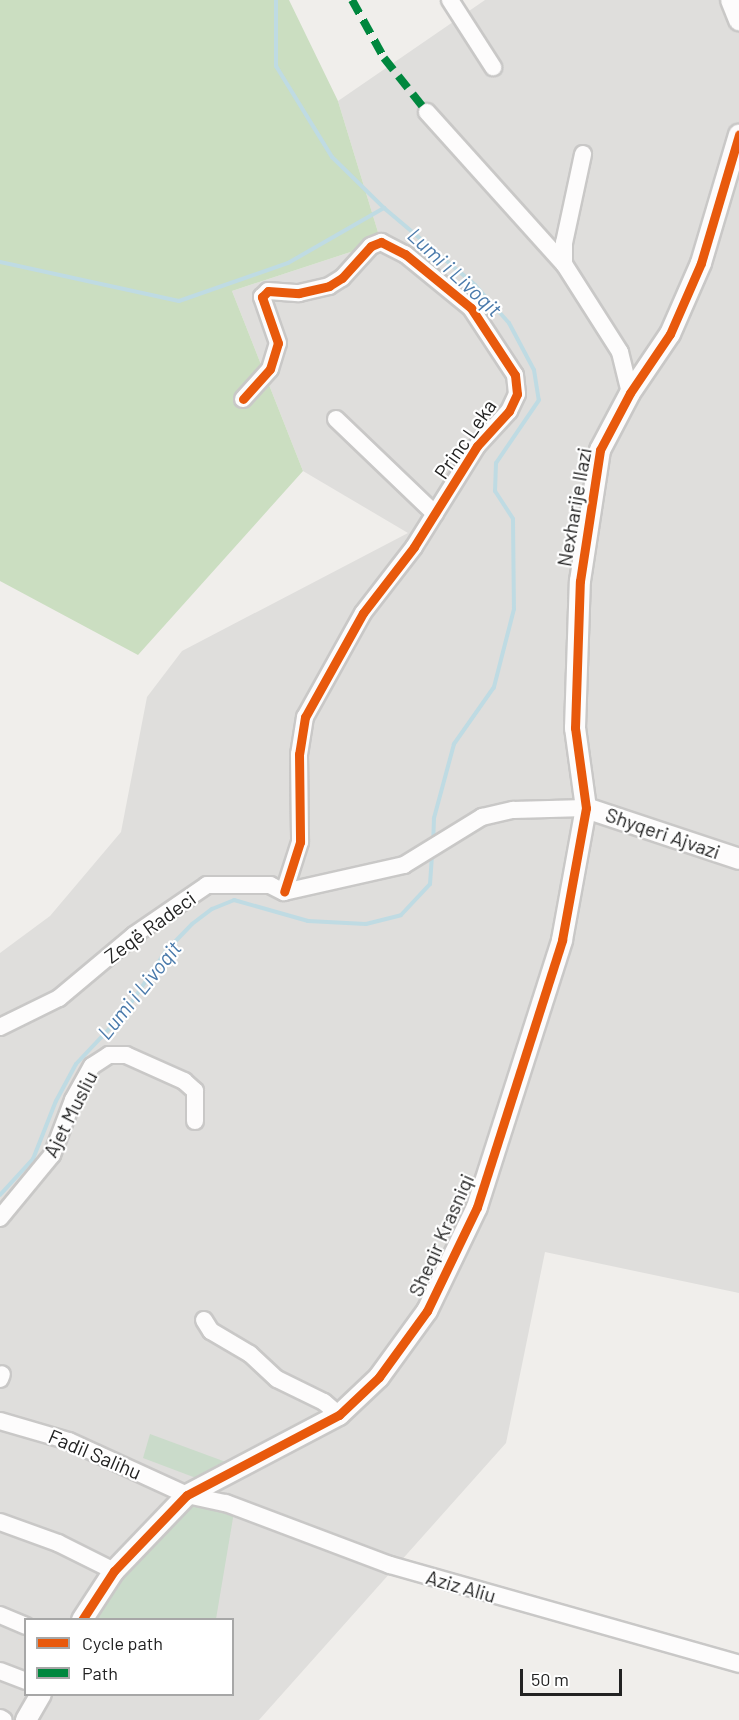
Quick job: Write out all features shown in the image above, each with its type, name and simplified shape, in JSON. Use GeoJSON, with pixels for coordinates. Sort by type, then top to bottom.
{"type":"FeatureCollection","features":[{"type":"Feature","properties":{"kind":"street"},"geometry":{"type":"LineString","coordinates":[[450,0],[493,67]]}},
{"type":"Feature","properties":{"kind":"street"},"geometry":{"type":"LineString","coordinates":[[731,0],[739,20]]}},
{"type":"Feature","properties":{"kind":"street"},"geometry":{"type":"LineString","coordinates":[[427,112],[564,264],[620,352],[630,393]]}},
{"type":"Feature","properties":{"kind":"street","name":"Nexharije Ilazi"},"geometry":{"type":"LineString","coordinates":[[586,808],[575,728],[580,581],[600,450],[630,393],[670,334],[692,283],[734,161],[739,135]]}},
{"type":"Feature","properties":{"kind":"street"},"geometry":{"type":"LineString","coordinates":[[564,264],[564,243],[584,154]]}},
{"type":"Feature","properties":{"kind":"street","name":"Princ Leka"},"geometry":{"type":"LineString","coordinates":[[243,399],[270,369],[276,356],[278,343],[274,326],[262,297],[268,291],[299,293],[329,286],[342,278],[371,246],[381,242],[405,254],[471,308],[515,375],[517,394],[509,411],[477,446],[435,514],[363,613],[305,717],[299,754],[300,842],[284,892]]}},
{"type":"Feature","properties":{"kind":"street","name":"Princ Leka"},"geometry":{"type":"LineString","coordinates":[[336,419],[435,514]]}},
{"type":"Feature","properties":{"kind":"street","name":"Zeqë Radeci"},"geometry":{"type":"LineString","coordinates":[[0,1027],[59,998],[134,935],[207,885],[270,885],[284,892],[404,865],[482,817],[513,810],[586,808]]}},
{"type":"Feature","properties":{"kind":"street","name":"Shyqeri Ajvazi"},"geometry":{"type":"LineString","coordinates":[[586,808],[739,859]]}},
{"type":"Feature","properties":{"kind":"street","name":"Sheqir Krasniqi"},"geometry":{"type":"LineString","coordinates":[[83,1618],[114,1571],[187,1495],[339,1415],[379,1377],[427,1311],[477,1208],[562,940],[586,808]]}},
{"type":"Feature","properties":{"kind":"street","name":"Ajet Musliu"},"geometry":{"type":"LineString","coordinates":[[0,1218],[52,1155],[73,1100],[92,1066],[109,1055],[126,1055],[184,1081],[195,1091],[195,1121]]}},
{"type":"Feature","properties":{"kind":"street"},"geometry":{"type":"LineString","coordinates":[[204,1320],[211,1331],[250,1354],[277,1379],[324,1402],[339,1415]]}},
{"type":"Feature","properties":{"kind":"street","name":"Fadil Salihu"},"geometry":{"type":"LineString","coordinates":[[0,1422],[69,1441],[187,1495]]}},
{"type":"Feature","properties":{"kind":"street","name":"Aziz Aliu"},"geometry":{"type":"LineString","coordinates":[[187,1495],[226,1503],[390,1565],[739,1664]]}},
{"type":"Feature","properties":{"kind":"street"},"geometry":{"type":"LineString","coordinates":[[0,1522],[58,1542],[114,1571]]}},
{"type":"Feature","properties":{"kind":"street"},"geometry":{"type":"LineString","coordinates":[[0,1615],[24,1625]]}},
{"type":"Feature","properties":{"kind":"street"},"geometry":{"type":"LineString","coordinates":[[0,1671],[24,1680]]}},
{"type":"Feature","properties":{"kind":"street"},"geometry":{"type":"LineString","coordinates":[[26,1720],[39,1696]]}},
{"type":"Feature","properties":{"kind":"street"},"geometry":{"type":"LineString","coordinates":[[0,1718],[4,1720]]}},
{"type":"Feature","properties":{"kind":"shaded area"},"geometry":{"type":"Polygon","coordinates":[[[485,0],[739,0],[739,1293],[545,1252],[506,1443],[259,1720],[0,1720],[0,953],[50,916],[121,832],[147,697],[182,651],[408,533],[303,471],[232,291],[381,242],[338,101],[485,0]]]}},
{"type":"Feature","properties":{"kind":"green space"},"geometry":{"type":"Polygon","coordinates":[[[0,0],[289,0],[338,101],[381,242],[232,291],[303,471],[138,655],[0,581],[0,0]]]}},
{"type":"Feature","properties":{"kind":"green space"},"geometry":{"type":"Polygon","coordinates":[[[150,1434],[234,1465],[204,1481],[143,1458],[150,1434]]]}},
{"type":"Feature","properties":{"kind":"green space"},"geometry":{"type":"Polygon","coordinates":[[[195,1502],[234,1512],[216,1618],[97,1618],[144,1548],[195,1502]]]}},
{"type":"Feature","properties":{"kind":"waterway","name":"Lumi i Livoqit"},"geometry":{"type":"LineString","coordinates":[[276,0],[276,66],[332,157],[384,208],[475,285],[509,323],[534,370],[539,400],[496,463],[495,491],[513,519],[514,609],[494,687],[454,744],[434,818],[433,841]]}},
{"type":"Feature","properties":{"kind":"waterway"},"geometry":{"type":"LineString","coordinates":[[0,262],[179,301],[288,263],[384,208]]}},
{"type":"Feature","properties":{"kind":"waterway","name":"Lumi i Livoqit"},"geometry":{"type":"LineString","coordinates":[[0,1195],[33,1159],[56,1101],[76,1064],[125,1012],[166,951],[192,924],[212,909],[234,900],[308,921],[366,924],[401,915],[430,884],[432,854]]}},
{"type":"Feature","properties":{"kind":"marked path"},"geometry":{"type":"LineString","coordinates":[[352,0],[384,58],[427,112]]}},
{"type":"Feature","properties":{"kind":"cycle path"},"geometry":{"type":"LineString","coordinates":[[83,1618],[114,1571],[187,1495],[339,1415],[379,1377],[427,1311],[477,1207],[562,940],[586,808],[575,728],[580,581],[600,450],[630,393],[670,334],[701,263],[739,135]]}},
{"type":"Feature","properties":{"kind":"cycle path"},"geometry":{"type":"LineString","coordinates":[[243,399],[270,369],[278,343],[262,297],[268,291],[299,293],[329,286],[342,278],[371,246],[381,242],[405,254],[471,308],[515,375],[517,394],[509,411],[477,446],[414,547],[363,613],[305,717],[299,754],[300,842],[284,892]]}}]}
